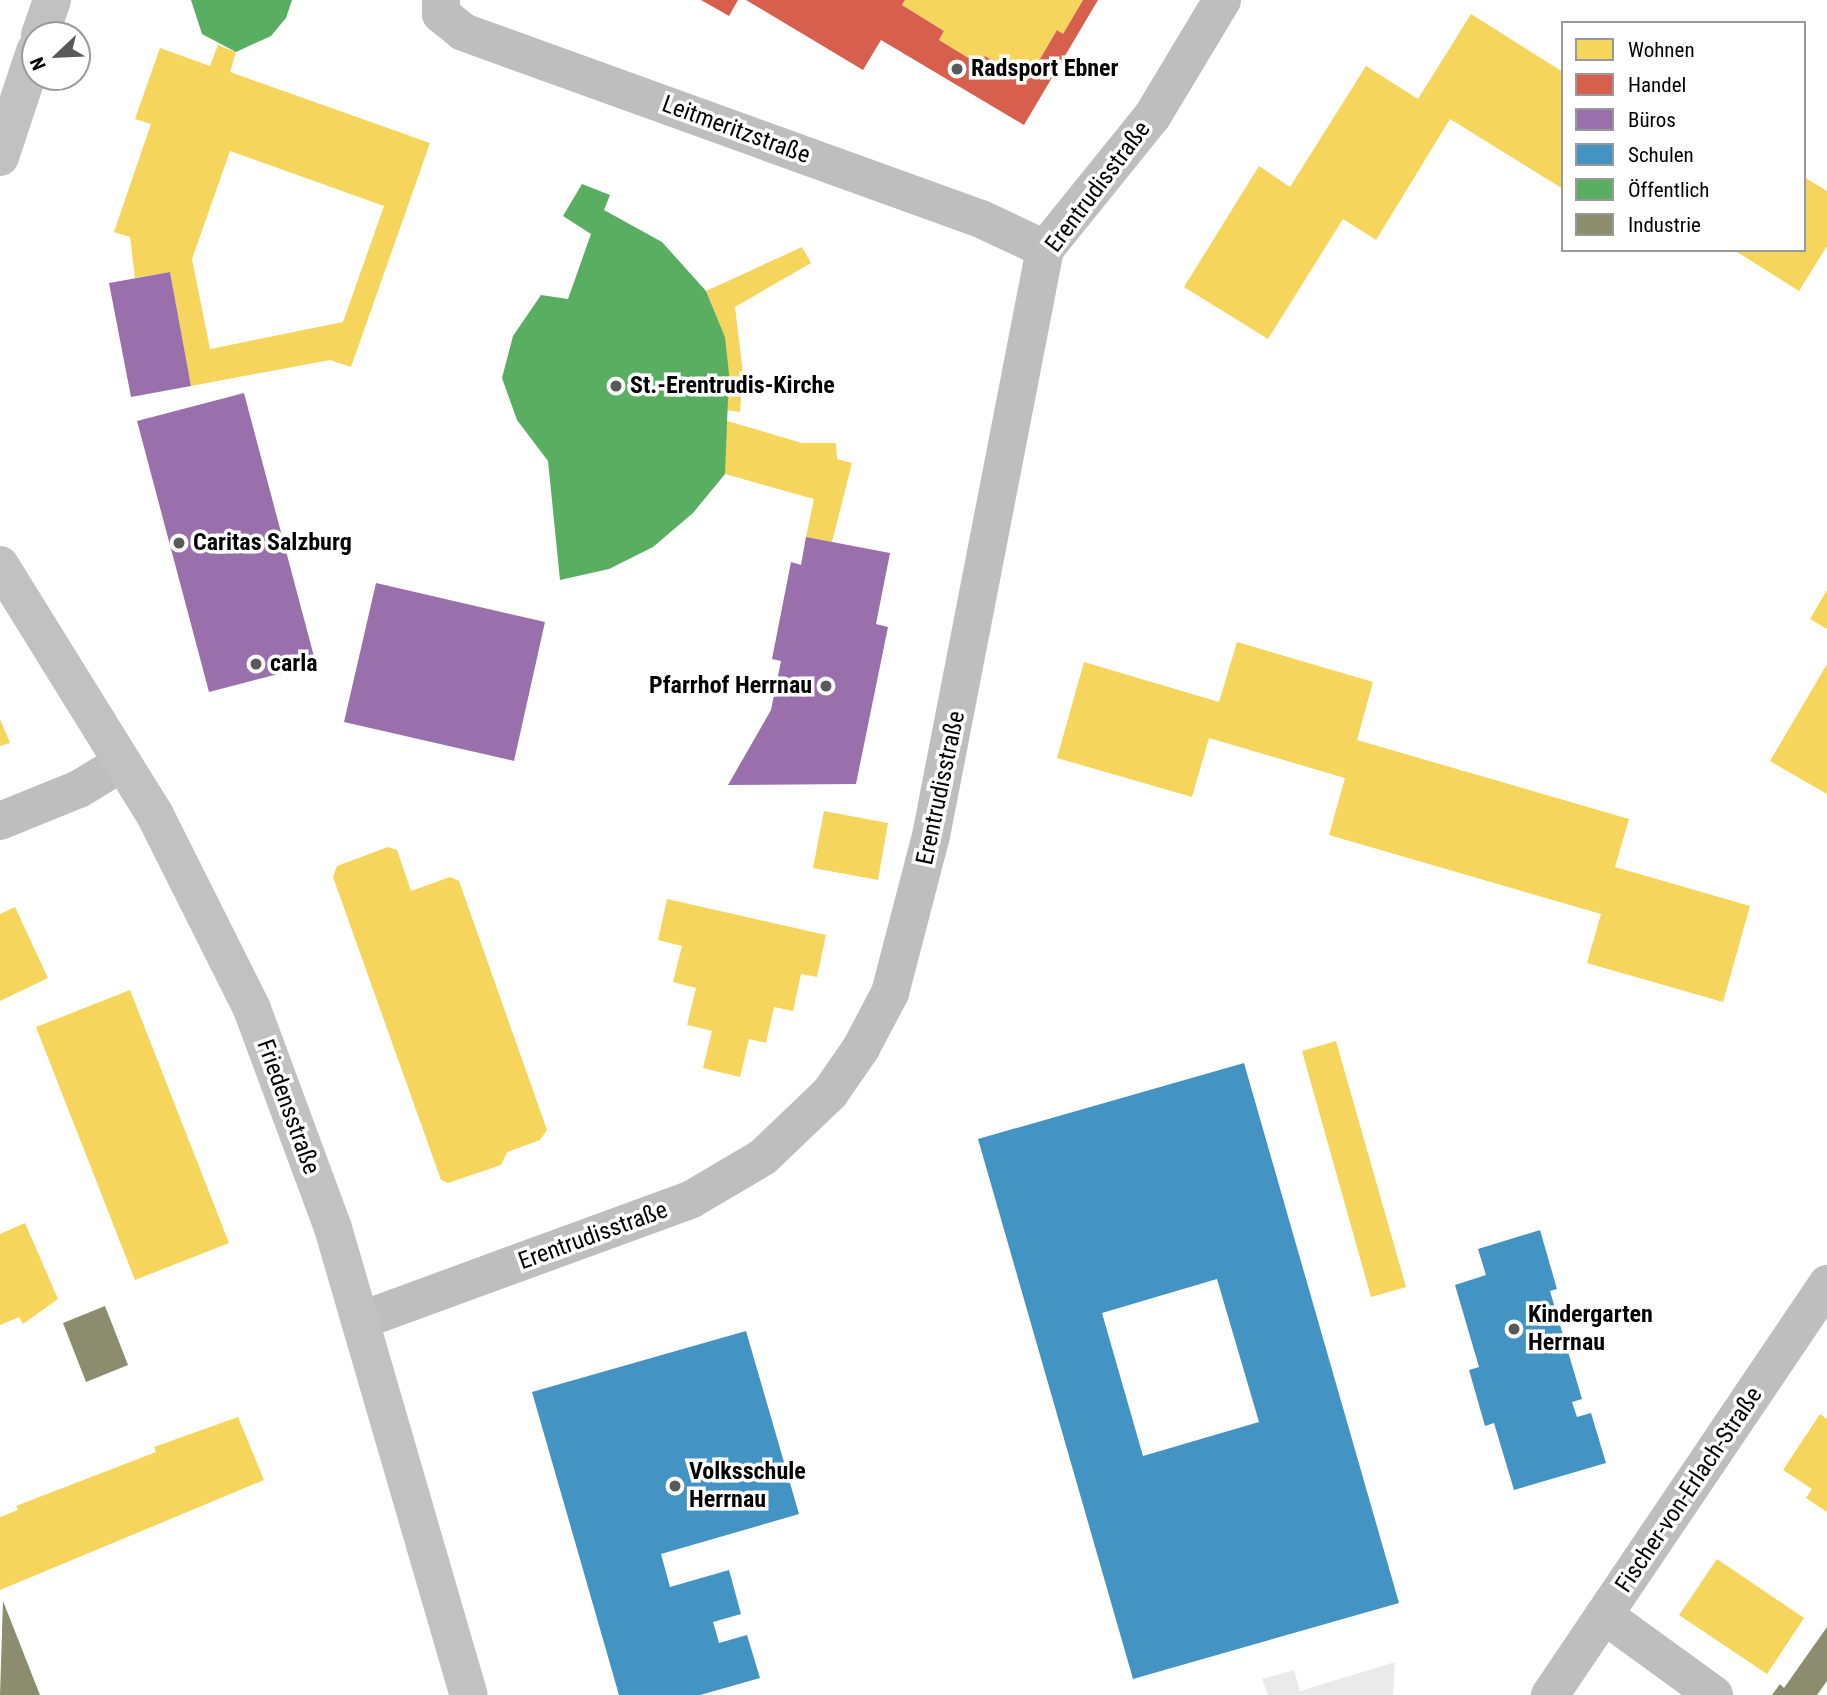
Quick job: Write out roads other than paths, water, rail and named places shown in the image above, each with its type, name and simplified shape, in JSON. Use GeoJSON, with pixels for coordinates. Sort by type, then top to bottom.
{"type":"FeatureCollection","features":[{"type":"Feature","properties":{"kind":"street"},"geometry":{"type":"LineString","coordinates":[[45,21],[52,0]]}},
{"type":"Feature","properties":{"kind":"street","name":"Leitmeritzstraße"},"geometry":{"type":"LineString","coordinates":[[441,0],[441,13],[463,32],[981,219],[1045,248]]}},
{"type":"Feature","properties":{"kind":"street","name":"Erentrudisstraße"},"geometry":{"type":"LineString","coordinates":[[362,1320],[692,1199],[763,1157],[830,1093],[861,1048],[890,993],[931,836],[1045,248],[1153,115],[1222,0]]}},
{"type":"Feature","properties":{"kind":"street"},"geometry":{"type":"LineString","coordinates":[[0,157],[22,91]]}},
{"type":"Feature","properties":{"kind":"street","name":"Friedensstraße"},"geometry":{"type":"LineString","coordinates":[[0,565],[155,815],[252,1009],[362,1320],[469,1695]]}},
{"type":"Feature","properties":{"kind":"street"},"geometry":{"type":"LineString","coordinates":[[0,821],[79,789],[122,763]]}},
{"type":"Feature","properties":{"kind":"street","name":"Fischer-von-Erlach-Straße"},"geometry":{"type":"LineString","coordinates":[[1550,1695],[1827,1284]]}},
{"type":"Feature","properties":{"kind":"street"},"geometry":{"type":"LineString","coordinates":[[1604,1615],[1714,1695]]}},
{"type":"Feature","properties":{"kind":"place","name":"Radsport Ebner"},"geometry":{"type":"Point","coordinates":[957,69]}},
{"type":"Feature","properties":{"kind":"place","name":"St.-Erentrudis-Kirche"},"geometry":{"type":"Point","coordinates":[616,386]}},
{"type":"Feature","properties":{"kind":"place","name":"Caritas Salzburg"},"geometry":{"type":"Point","coordinates":[179,543]}},
{"type":"Feature","properties":{"kind":"place","name":"carla"},"geometry":{"type":"Point","coordinates":[256,664]}},
{"type":"Feature","properties":{"kind":"place","name":"Pfarrhof Herrnau"},"geometry":{"type":"Point","coordinates":[826,686]}},
{"type":"Feature","properties":{"kind":"place","name":"Kindergarten Herrnau"},"geometry":{"type":"Point","coordinates":[1514,1329]}},
{"type":"Feature","properties":{"kind":"place","name":"Volksschule Herrnau"},"geometry":{"type":"Point","coordinates":[675,1486]}}]}
